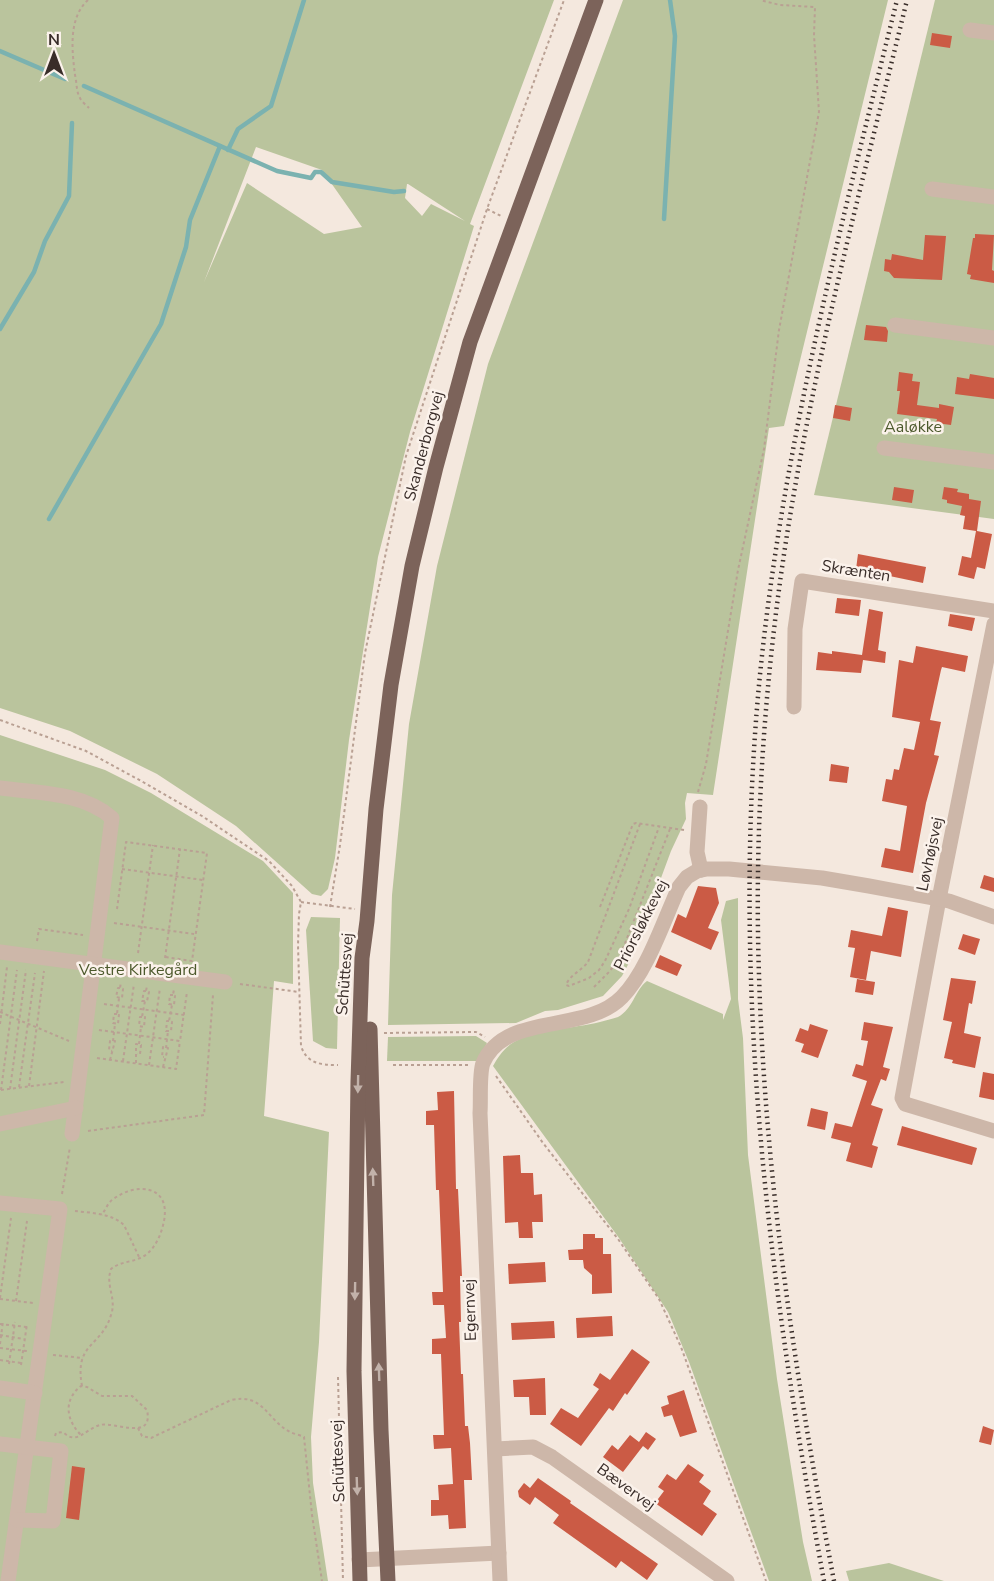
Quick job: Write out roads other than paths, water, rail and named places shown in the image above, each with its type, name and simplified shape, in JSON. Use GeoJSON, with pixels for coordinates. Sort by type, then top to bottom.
{"type":"FeatureCollection","features":[{"type":"Feature","properties":{"kind":"main road","name":"Skanderborgvej"},"geometry":{"type":"LineString","coordinates":[[367,921],[376,810],[391,685],[412,567],[436,467],[470,342],[596,0]]}},
{"type":"Feature","properties":{"kind":"main road","name":"Schüttesvej"},"geometry":{"type":"LineString","coordinates":[[367,921],[370,955],[369,1042],[380,1395],[388,1581]]}},
{"type":"Feature","properties":{"kind":"main road","name":"Schüttesvej"},"geometry":{"type":"LineString","coordinates":[[360,1581],[354,1360],[358,1070],[362,958],[367,921]]}},
{"type":"Feature","properties":{"kind":"street"},"geometry":{"type":"LineString","coordinates":[[970,30],[994,33]]}},
{"type":"Feature","properties":{"kind":"street"},"geometry":{"type":"LineString","coordinates":[[932,189],[994,197]]}},
{"type":"Feature","properties":{"kind":"street"},"geometry":{"type":"LineString","coordinates":[[895,325],[994,338]]}},
{"type":"Feature","properties":{"kind":"street"},"geometry":{"type":"LineString","coordinates":[[884,448],[994,462]]}},
{"type":"Feature","properties":{"kind":"street","name":"Skrænten"},"geometry":{"type":"LineString","coordinates":[[794,707],[795,629],[801,580],[994,611]]}},
{"type":"Feature","properties":{"kind":"street","name":"Løvhøjsvej"},"geometry":{"type":"LineString","coordinates":[[994,624],[902,1091],[905,1104],[994,1131]]}},
{"type":"Feature","properties":{"kind":"street"},"geometry":{"type":"LineString","coordinates":[[0,788],[74,798],[104,811],[112,818],[107,922],[97,937],[91,1048],[78,1085],[71,1141]]}},
{"type":"Feature","properties":{"kind":"street"},"geometry":{"type":"LineString","coordinates":[[700,807],[697,852],[701,870],[729,868],[834,880],[939,899],[994,917]]}},
{"type":"Feature","properties":{"kind":"street","name":"Priorsløkkevej"},"geometry":{"type":"LineString","coordinates":[[483,1065],[499,1042],[521,1031],[598,1014],[622,997],[639,975],[679,888],[687,877],[701,870]]}},
{"type":"Feature","properties":{"kind":"street"},"geometry":{"type":"LineString","coordinates":[[4,957],[32,963],[94,964],[161,979],[224,982]]}},
{"type":"Feature","properties":{"kind":"street","name":"Egernvej"},"geometry":{"type":"LineString","coordinates":[[483,1065],[481,1133],[501,1581]]}},
{"type":"Feature","properties":{"kind":"street"},"geometry":{"type":"LineString","coordinates":[[0,1124],[76,1108]]}},
{"type":"Feature","properties":{"kind":"street"},"geometry":{"type":"LineString","coordinates":[[0,1203],[60,1209],[8,1581]]}},
{"type":"Feature","properties":{"kind":"street"},"geometry":{"type":"LineString","coordinates":[[0,1388],[35,1393]]}},
{"type":"Feature","properties":{"kind":"street"},"geometry":{"type":"LineString","coordinates":[[0,1444],[61,1450],[53,1521],[17,1520]]}},
{"type":"Feature","properties":{"kind":"street","name":"Bævervej"},"geometry":{"type":"LineString","coordinates":[[495,1449],[533,1447],[552,1457],[727,1581]]}},
{"type":"Feature","properties":{"kind":"street"},"geometry":{"type":"LineString","coordinates":[[359,1560],[499,1553]]}},
{"type":"Feature","properties":{"kind":"waterway"},"geometry":{"type":"LineString","coordinates":[[228,150],[238,129],[271,106],[304,0]]}},
{"type":"Feature","properties":{"kind":"waterway"},"geometry":{"type":"LineString","coordinates":[[664,219],[675,36],[670,0]]}},
{"type":"Feature","properties":{"kind":"waterway"},"geometry":{"type":"LineString","coordinates":[[0,51],[65,79]]}},
{"type":"Feature","properties":{"kind":"waterway"},"geometry":{"type":"LineString","coordinates":[[84,86],[277,171],[311,178],[315,172],[321,172],[332,182],[394,192],[404,191]]}},
{"type":"Feature","properties":{"kind":"waterway"},"geometry":{"type":"LineString","coordinates":[[0,329],[34,272],[45,241],[69,196],[72,123]]}},
{"type":"Feature","properties":{"kind":"waterway"},"geometry":{"type":"LineString","coordinates":[[49,519],[161,324],[186,247],[190,220],[220,146]]}},
{"type":"Feature","properties":{"kind":"railway"},"geometry":{"type":"LineString","coordinates":[[824,1581],[787,1358],[760,1135],[753,1023],[750,911],[751,798],[759,685],[782,512],[815,340],[897,0]]}},
{"type":"Feature","properties":{"kind":"railway"},"geometry":{"type":"LineString","coordinates":[[834,1581],[795,1355],[775,1203],[762,1051],[759,975],[760,798],[775,621],[799,464],[850,231],[907,0]]}},
{"type":"Feature","properties":{"kind":"park label","name":"Aaløkke"},"geometry":{"type":"Point","coordinates":[913,427]}},
{"type":"Feature","properties":{"kind":"park label","name":"Vestre Kirkegård"},"geometry":{"type":"Point","coordinates":[138,970]}}]}
